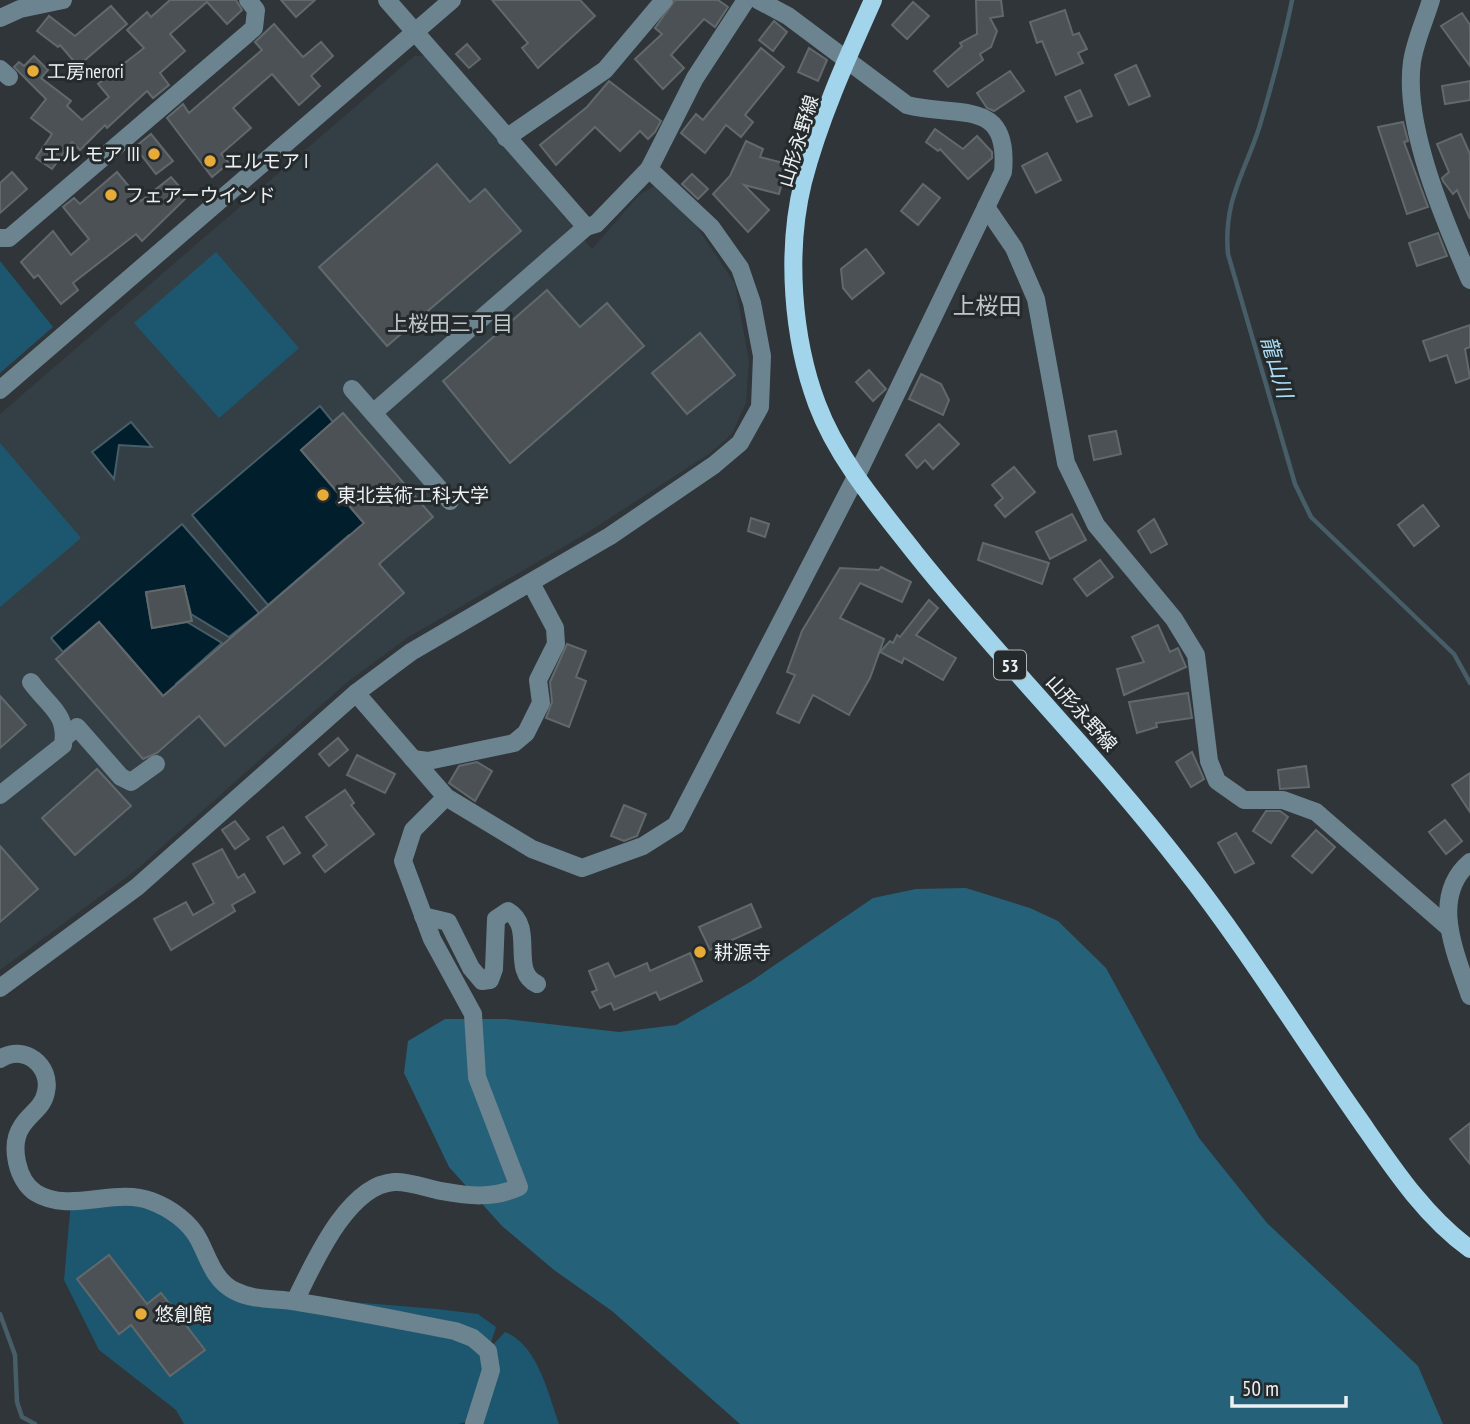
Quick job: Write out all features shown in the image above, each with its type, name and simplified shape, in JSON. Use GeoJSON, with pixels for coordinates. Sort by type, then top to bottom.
{"type":"FeatureCollection","features":[{"type":"Feature","properties":{"kind":"main road","name":"山形永野線"},"geometry":{"type":"LineString","coordinates":[[873,0],[846,60],[803,183],[794,257],[799,333],[817,404],[856,477],[956,605],[1117,783],[1186,870],[1395,1170],[1449,1234],[1470,1250]]}},
{"type":"Feature","properties":{"kind":"street"},"geometry":{"type":"LineString","coordinates":[[0,18],[20,9],[63,0]]}},
{"type":"Feature","properties":{"kind":"street"},"geometry":{"type":"LineString","coordinates":[[0,238],[9,238],[254,27],[256,10],[247,0]]}},
{"type":"Feature","properties":{"kind":"street"},"geometry":{"type":"LineString","coordinates":[[387,0],[586,226]]}},
{"type":"Feature","properties":{"kind":"street"},"geometry":{"type":"LineString","coordinates":[[0,390],[452,0]]}},
{"type":"Feature","properties":{"kind":"street"},"geometry":{"type":"LineString","coordinates":[[506,138],[605,70],[664,0]]}},
{"type":"Feature","properties":{"kind":"street"},"geometry":{"type":"LineString","coordinates":[[373,413],[586,226],[596,224],[649,169],[695,78],[746,0]]}},
{"type":"Feature","properties":{"kind":"street"},"geometry":{"type":"LineString","coordinates":[[356,693],[446,797],[532,849],[582,868],[643,846],[676,825],[856,477],[1003,172],[1006,145],[994,124],[979,115],[931,111],[907,105],[788,16],[758,0]]}},
{"type":"Feature","properties":{"kind":"street"},"geometry":{"type":"LineString","coordinates":[[1432,0],[1412,61],[1414,114],[1444,218],[1470,280]]}},
{"type":"Feature","properties":{"kind":"street"},"geometry":{"type":"LineString","coordinates":[[0,988],[137,887],[356,693],[411,652],[610,536],[714,465],[740,443],[760,407],[762,356],[752,303],[740,268],[711,227],[649,169]]}},
{"type":"Feature","properties":{"kind":"street"},"geometry":{"type":"LineString","coordinates":[[986,207],[1014,248],[1036,299],[1066,463],[1096,525],[1174,619],[1196,655],[1202,722],[1209,761],[1217,781],[1244,800],[1283,800],[1316,811],[1448,927]]}},
{"type":"Feature","properties":{"kind":"street"},"geometry":{"type":"LineString","coordinates":[[352,390],[450,501]]}},
{"type":"Feature","properties":{"kind":"street"},"geometry":{"type":"LineString","coordinates":[[413,759],[428,761],[514,743],[526,733],[541,704],[538,680],[556,644],[555,628],[531,583]]}},
{"type":"Feature","properties":{"kind":"street"},"geometry":{"type":"LineString","coordinates":[[0,795],[63,746],[59,713],[31,682]]}},
{"type":"Feature","properties":{"kind":"street"},"geometry":{"type":"LineString","coordinates":[[64,737],[77,727],[121,778],[131,782],[156,764]]}},
{"type":"Feature","properties":{"kind":"street"},"geometry":{"type":"LineString","coordinates":[[295,1301],[318,1254],[342,1217],[381,1184],[396,1182],[465,1196],[499,1196],[519,1188],[477,1077],[473,1014],[432,939],[403,861],[413,830],[446,797]]}},
{"type":"Feature","properties":{"kind":"street"},"geometry":{"type":"LineString","coordinates":[[1470,862],[1451,888],[1448,927],[1470,996]]}},
{"type":"Feature","properties":{"kind":"street"},"geometry":{"type":"LineString","coordinates":[[423,916],[448,922],[471,968],[482,981],[490,980],[492,976],[496,919],[508,911],[515,915],[523,934],[526,972],[537,984]]}},
{"type":"Feature","properties":{"kind":"street"},"geometry":{"type":"LineString","coordinates":[[0,1059],[7,1055],[28,1055],[42,1067],[48,1082],[44,1101],[22,1126],[16,1146],[23,1180],[33,1191],[46,1198],[68,1201],[123,1197],[156,1203],[180,1217],[198,1238],[220,1280],[234,1291],[259,1299],[295,1301],[455,1331],[473,1338],[488,1351],[491,1370],[474,1424]]}},
{"type":"Feature","properties":{"kind":"shaded area","name":"東北芸術工科大学"},"geometry":{"type":"Polygon","coordinates":[[[414,56],[426,56],[592,249],[639,195],[654,186],[693,221],[735,284],[749,361],[746,403],[732,434],[709,454],[582,536],[407,638],[346,683],[135,871],[0,970],[0,414],[414,56]]]}},
{"type":"Feature","properties":{"kind":"shaded area"},"geometry":{"type":"Polygon","coordinates":[[[216,252],[299,348],[219,418],[134,323],[216,252]]]}},
{"type":"Feature","properties":{"kind":"shaded area"},"geometry":{"type":"Polygon","coordinates":[[[0,261],[53,327],[0,373],[0,261]]]}},
{"type":"Feature","properties":{"kind":"shaded area"},"geometry":{"type":"Polygon","coordinates":[[[320,406],[333,422],[301,450],[379,541],[349,535],[268,605],[192,515],[320,406]]]}},
{"type":"Feature","properties":{"kind":"shaded area"},"geometry":{"type":"Polygon","coordinates":[[[131,422],[152,447],[119,445],[114,479],[92,452],[131,422]]]}},
{"type":"Feature","properties":{"kind":"shaded area"},"geometry":{"type":"Polygon","coordinates":[[[0,443],[81,538],[0,607],[0,443]]]}},
{"type":"Feature","properties":{"kind":"shaded area"},"geometry":{"type":"Polygon","coordinates":[[[182,524],[259,613],[229,637],[191,614],[184,586],[146,593],[152,628],[187,622],[222,643],[176,684],[178,713],[99,622],[63,652],[51,638],[182,524]]]}},
{"type":"Feature","properties":{"kind":"shaded area"},"geometry":{"type":"Polygon","coordinates":[[[966,888],[1030,908],[1058,921],[1106,968],[1199,1138],[1267,1223],[1418,1366],[1443,1424],[740,1424],[612,1311],[554,1270],[502,1226],[449,1167],[404,1073],[408,1041],[445,1019],[506,1019],[619,1032],[676,1025],[750,982],[873,898],[916,889],[966,888]]]}},
{"type":"Feature","properties":{"kind":"shaded area"},"geometry":{"type":"Polygon","coordinates":[[[71,1201],[156,1203],[241,1293],[478,1314],[496,1327],[489,1349],[505,1332],[526,1348],[546,1385],[559,1424],[474,1424],[475,1419],[458,1424],[184,1424],[176,1410],[99,1350],[64,1280],[71,1201]]]}},
{"type":"Feature","properties":{"kind":"building"},"geometry":{"type":"Polygon","coordinates":[[[170,0],[236,0],[242,10],[227,24],[207,2],[170,34],[185,51],[160,73],[169,85],[153,98],[147,91],[107,128],[105,125],[80,150],[72,142],[52,169],[36,158],[52,134],[31,118],[46,99],[14,67],[19,62],[24,66],[34,56],[48,70],[41,78],[71,101],[67,106],[82,120],[109,97],[98,84],[144,48],[127,30],[147,12],[151,17],[170,0]]]}},
{"type":"Feature","properties":{"kind":"building"},"geometry":{"type":"Polygon","coordinates":[[[281,0],[315,0],[296,17],[281,0]]]}},
{"type":"Feature","properties":{"kind":"building"},"geometry":{"type":"Polygon","coordinates":[[[492,0],[580,0],[595,16],[538,68],[522,48],[528,43],[492,0]]]}},
{"type":"Feature","properties":{"kind":"building"},"geometry":{"type":"Polygon","coordinates":[[[675,0],[718,0],[728,7],[715,27],[704,19],[671,55],[684,68],[663,89],[635,59],[662,34],[655,28],[675,0]]]}},
{"type":"Feature","properties":{"kind":"building"},"geometry":{"type":"Polygon","coordinates":[[[976,0],[1001,0],[1003,16],[990,18],[997,31],[991,47],[980,54],[983,60],[948,87],[934,71],[962,46],[960,43],[977,34],[976,0]]]}},
{"type":"Feature","properties":{"kind":"building"},"geometry":{"type":"Polygon","coordinates":[[[913,2],[929,16],[907,39],[892,25],[913,2]]]}},
{"type":"Feature","properties":{"kind":"building"},"geometry":{"type":"Polygon","coordinates":[[[111,6],[127,24],[78,66],[60,45],[58,47],[37,31],[49,16],[75,36],[111,6]]]}},
{"type":"Feature","properties":{"kind":"building"},"geometry":{"type":"Polygon","coordinates":[[[1065,10],[1073,35],[1079,33],[1087,49],[1078,53],[1083,63],[1056,75],[1042,41],[1037,43],[1030,22],[1065,10]]]}},
{"type":"Feature","properties":{"kind":"building"},"geometry":{"type":"Polygon","coordinates":[[[1462,13],[1470,25],[1470,66],[1441,26],[1462,13]]]}},
{"type":"Feature","properties":{"kind":"building"},"geometry":{"type":"Polygon","coordinates":[[[774,21],[787,32],[773,51],[759,40],[774,21]]]}},
{"type":"Feature","properties":{"kind":"building"},"geometry":{"type":"Polygon","coordinates":[[[274,24],[303,57],[321,42],[333,56],[311,76],[320,86],[299,105],[272,74],[233,108],[251,128],[221,154],[229,163],[212,177],[167,118],[183,104],[189,113],[262,50],[255,42],[274,24]]]}},
{"type":"Feature","properties":{"kind":"building"},"geometry":{"type":"Polygon","coordinates":[[[467,44],[480,59],[469,68],[456,54],[467,44]]]}},
{"type":"Feature","properties":{"kind":"building"},"geometry":{"type":"Polygon","coordinates":[[[761,48],[784,67],[745,115],[753,122],[741,137],[726,125],[705,153],[681,133],[696,114],[703,120],[761,48]]]}},
{"type":"Feature","properties":{"kind":"building"},"geometry":{"type":"Polygon","coordinates":[[[809,48],[827,60],[818,81],[798,72],[809,48]]]}},
{"type":"Feature","properties":{"kind":"building"},"geometry":{"type":"Polygon","coordinates":[[[1136,65],[1150,96],[1129,105],[1115,75],[1136,65]]]}},
{"type":"Feature","properties":{"kind":"building"},"geometry":{"type":"Polygon","coordinates":[[[1010,71],[1024,91],[994,111],[987,108],[977,93],[1010,71]]]}},
{"type":"Feature","properties":{"kind":"building"},"geometry":{"type":"Polygon","coordinates":[[[609,81],[661,121],[655,132],[648,139],[640,131],[620,151],[595,127],[556,165],[540,145],[587,107],[609,81]]]}},
{"type":"Feature","properties":{"kind":"building"},"geometry":{"type":"Polygon","coordinates":[[[1470,81],[1470,100],[1445,104],[1442,86],[1470,81]]]}},
{"type":"Feature","properties":{"kind":"building"},"geometry":{"type":"Polygon","coordinates":[[[1080,90],[1092,116],[1077,122],[1065,97],[1080,90]]]}},
{"type":"Feature","properties":{"kind":"building"},"geometry":{"type":"Polygon","coordinates":[[[1403,122],[1408,141],[1404,142],[1428,207],[1407,214],[1378,127],[1403,122]]]}},
{"type":"Feature","properties":{"kind":"building"},"geometry":{"type":"Polygon","coordinates":[[[935,129],[963,149],[977,136],[992,152],[992,158],[968,179],[940,149],[938,151],[926,142],[935,129]]]}},
{"type":"Feature","properties":{"kind":"building","name":"エル モア III"},"geometry":{"type":"Polygon","coordinates":[[[151,134],[173,161],[156,174],[135,147],[151,134]]]}},
{"type":"Feature","properties":{"kind":"building"},"geometry":{"type":"Polygon","coordinates":[[[1461,134],[1470,154],[1470,219],[1457,190],[1453,194],[1443,181],[1442,178],[1449,172],[1437,144],[1461,134]]]}},
{"type":"Feature","properties":{"kind":"building"},"geometry":{"type":"Polygon","coordinates":[[[746,141],[763,149],[760,157],[787,164],[779,194],[744,185],[769,210],[748,232],[713,194],[730,176],[746,141]]]}},
{"type":"Feature","properties":{"kind":"building"},"geometry":{"type":"Polygon","coordinates":[[[1047,153],[1061,180],[1036,193],[1022,166],[1047,153]]]}},
{"type":"Feature","properties":{"kind":"building"},"geometry":{"type":"Polygon","coordinates":[[[437,164],[470,202],[485,189],[521,231],[387,346],[319,267],[437,164]]]}},
{"type":"Feature","properties":{"kind":"building"},"geometry":{"type":"Polygon","coordinates":[[[12,172],[27,189],[0,213],[0,183],[12,172]]]}},
{"type":"Feature","properties":{"kind":"building"},"geometry":{"type":"Polygon","coordinates":[[[117,172],[141,201],[171,177],[188,196],[142,241],[136,234],[73,283],[78,290],[61,304],[38,275],[34,278],[21,262],[53,231],[71,255],[89,239],[63,207],[74,198],[80,204],[117,172]]]}},
{"type":"Feature","properties":{"kind":"building"},"geometry":{"type":"Polygon","coordinates":[[[692,174],[708,189],[698,199],[682,184],[692,174]]]}},
{"type":"Feature","properties":{"kind":"building"},"geometry":{"type":"Polygon","coordinates":[[[923,184],[940,198],[918,225],[901,211],[923,184]]]}},
{"type":"Feature","properties":{"kind":"building"},"geometry":{"type":"Polygon","coordinates":[[[1438,233],[1447,256],[1417,266],[1409,243],[1438,233]]]}},
{"type":"Feature","properties":{"kind":"building"},"geometry":{"type":"Polygon","coordinates":[[[866,249],[884,273],[852,299],[843,288],[841,269],[866,249]]]}},
{"type":"Feature","properties":{"kind":"building"},"geometry":{"type":"Polygon","coordinates":[[[547,290],[580,327],[607,303],[644,346],[510,463],[443,381],[547,290]]]}},
{"type":"Feature","properties":{"kind":"building"},"geometry":{"type":"Polygon","coordinates":[[[1470,325],[1470,347],[1465,349],[1470,378],[1456,383],[1447,355],[1430,361],[1423,341],[1470,325]]]}},
{"type":"Feature","properties":{"kind":"building"},"geometry":{"type":"Polygon","coordinates":[[[700,333],[735,375],[687,414],[652,373],[700,333]]]}},
{"type":"Feature","properties":{"kind":"building"},"geometry":{"type":"Polygon","coordinates":[[[869,370],[886,389],[873,401],[856,382],[869,370]]]}},
{"type":"Feature","properties":{"kind":"building"},"geometry":{"type":"Polygon","coordinates":[[[921,374],[941,384],[949,400],[943,415],[909,399],[921,374]]]}},
{"type":"Feature","properties":{"kind":"building"},"geometry":{"type":"Polygon","coordinates":[[[343,413],[433,517],[379,564],[404,593],[225,746],[199,716],[157,753],[143,759],[56,659],[99,622],[163,696],[364,523],[301,450],[343,413]]]}},
{"type":"Feature","properties":{"kind":"building"},"geometry":{"type":"Polygon","coordinates":[[[939,424],[959,444],[933,469],[925,460],[917,468],[906,455],[939,424]]]}},
{"type":"Feature","properties":{"kind":"building"},"geometry":{"type":"Polygon","coordinates":[[[1116,431],[1121,454],[1094,460],[1089,436],[1116,431]]]}},
{"type":"Feature","properties":{"kind":"building"},"geometry":{"type":"Polygon","coordinates":[[[1014,467],[1035,492],[1005,517],[995,505],[1003,498],[992,485],[1014,467]]]}},
{"type":"Feature","properties":{"kind":"building"},"geometry":{"type":"Polygon","coordinates":[[[1423,505],[1439,526],[1414,546],[1398,525],[1423,505]]]}},
{"type":"Feature","properties":{"kind":"building"},"geometry":{"type":"Polygon","coordinates":[[[1072,514],[1086,540],[1050,559],[1036,532],[1072,514]]]}},
{"type":"Feature","properties":{"kind":"building"},"geometry":{"type":"Polygon","coordinates":[[[751,518],[769,524],[765,537],[748,531],[751,518]]]}},
{"type":"Feature","properties":{"kind":"building"},"geometry":{"type":"Polygon","coordinates":[[[1154,519],[1167,544],[1151,553],[1138,531],[1154,519]]]}},
{"type":"Feature","properties":{"kind":"building"},"geometry":{"type":"Polygon","coordinates":[[[983,543],[1049,563],[1042,584],[978,560],[983,543]]]}},
{"type":"Feature","properties":{"kind":"building"},"geometry":{"type":"Polygon","coordinates":[[[1100,560],[1113,577],[1087,596],[1074,579],[1100,560]]]}},
{"type":"Feature","properties":{"kind":"building"},"geometry":{"type":"Polygon","coordinates":[[[881,567],[911,582],[902,602],[860,583],[840,618],[884,639],[870,678],[849,715],[813,695],[799,723],[777,713],[795,675],[787,672],[802,631],[840,568],[879,570],[881,567]]]}},
{"type":"Feature","properties":{"kind":"building"},"geometry":{"type":"Polygon","coordinates":[[[184,586],[192,621],[152,628],[146,592],[184,586]]]}},
{"type":"Feature","properties":{"kind":"building"},"geometry":{"type":"Polygon","coordinates":[[[929,600],[938,608],[916,635],[956,658],[943,680],[904,658],[902,663],[880,652],[890,641],[893,643],[897,635],[900,637],[929,600]]]}},
{"type":"Feature","properties":{"kind":"building"},"geometry":{"type":"Polygon","coordinates":[[[1158,625],[1170,652],[1178,648],[1186,667],[1124,695],[1117,669],[1144,662],[1132,637],[1158,625]]]}},
{"type":"Feature","properties":{"kind":"building"},"geometry":{"type":"Polygon","coordinates":[[[567,644],[586,651],[576,677],[586,681],[569,727],[546,718],[552,702],[550,682],[567,644]]]}},
{"type":"Feature","properties":{"kind":"building"},"geometry":{"type":"Polygon","coordinates":[[[1188,693],[1192,718],[1156,723],[1157,727],[1137,733],[1129,702],[1188,693]]]}},
{"type":"Feature","properties":{"kind":"building"},"geometry":{"type":"Polygon","coordinates":[[[0,696],[26,725],[0,748],[0,696]]]}},
{"type":"Feature","properties":{"kind":"building"},"geometry":{"type":"Polygon","coordinates":[[[338,738],[348,750],[329,766],[319,754],[338,738]]]}},
{"type":"Feature","properties":{"kind":"building"},"geometry":{"type":"Polygon","coordinates":[[[1192,752],[1204,779],[1191,787],[1176,762],[1192,752]]]}},
{"type":"Feature","properties":{"kind":"building"},"geometry":{"type":"Polygon","coordinates":[[[357,755],[395,774],[385,793],[347,775],[357,755]]]}},
{"type":"Feature","properties":{"kind":"building"},"geometry":{"type":"Polygon","coordinates":[[[477,762],[492,771],[475,801],[449,783],[459,766],[477,762]]]}},
{"type":"Feature","properties":{"kind":"building"},"geometry":{"type":"Polygon","coordinates":[[[1306,766],[1309,787],[1280,789],[1278,770],[1306,766]]]}},
{"type":"Feature","properties":{"kind":"building"},"geometry":{"type":"Polygon","coordinates":[[[97,769],[131,806],[75,855],[42,818],[97,769]]]}},
{"type":"Feature","properties":{"kind":"building"},"geometry":{"type":"Polygon","coordinates":[[[1470,773],[1470,812],[1452,785],[1470,773]]]}},
{"type":"Feature","properties":{"kind":"building"},"geometry":{"type":"Polygon","coordinates":[[[345,790],[354,803],[351,805],[374,834],[325,872],[313,856],[327,845],[306,817],[345,790]]]}},
{"type":"Feature","properties":{"kind":"building"},"geometry":{"type":"Polygon","coordinates":[[[624,805],[646,814],[637,836],[624,841],[611,836],[624,805]]]}},
{"type":"Feature","properties":{"kind":"building"},"geometry":{"type":"Polygon","coordinates":[[[1266,811],[1280,811],[1288,817],[1271,843],[1253,831],[1266,811]]]}},
{"type":"Feature","properties":{"kind":"building"},"geometry":{"type":"Polygon","coordinates":[[[1445,820],[1462,841],[1446,854],[1429,832],[1445,820]]]}},
{"type":"Feature","properties":{"kind":"building"},"geometry":{"type":"Polygon","coordinates":[[[235,821],[249,839],[235,849],[222,830],[235,821]]]}},
{"type":"Feature","properties":{"kind":"building"},"geometry":{"type":"Polygon","coordinates":[[[283,827],[300,853],[284,864],[267,837],[283,827]]]}},
{"type":"Feature","properties":{"kind":"building"},"geometry":{"type":"Polygon","coordinates":[[[1316,830],[1335,847],[1312,873],[1292,856],[1316,830]]]}},
{"type":"Feature","properties":{"kind":"building"},"geometry":{"type":"Polygon","coordinates":[[[1236,833],[1254,863],[1235,873],[1218,843],[1236,833]]]}},
{"type":"Feature","properties":{"kind":"building"},"geometry":{"type":"Polygon","coordinates":[[[0,846],[38,889],[0,922],[0,846]]]}},
{"type":"Feature","properties":{"kind":"building"},"geometry":{"type":"Polygon","coordinates":[[[222,849],[238,878],[244,874],[255,892],[232,905],[235,911],[171,950],[154,919],[186,902],[193,915],[214,903],[193,864],[222,849]]]}},
{"type":"Feature","properties":{"kind":"building"},"geometry":{"type":"Polygon","coordinates":[[[751,904],[761,927],[710,950],[699,927],[751,904]]]}},
{"type":"Feature","properties":{"kind":"building","name":"耕源寺"},"geometry":{"type":"Polygon","coordinates":[[[690,953],[702,981],[660,1000],[656,992],[614,1010],[611,1003],[600,1008],[592,992],[597,990],[589,971],[608,963],[615,977],[647,963],[650,971],[690,953]]]}},
{"type":"Feature","properties":{"kind":"building"},"geometry":{"type":"Polygon","coordinates":[[[1470,1123],[1470,1164],[1450,1139],[1470,1123]]]}},
{"type":"Feature","properties":{"kind":"building","name":"悠創館"},"geometry":{"type":"Polygon","coordinates":[[[109,1255],[147,1304],[161,1293],[205,1350],[170,1376],[131,1325],[119,1334],[77,1279],[109,1255]]]}},
{"type":"Feature","properties":{"kind":"waterway","name":"龍山川"},"geometry":{"type":"LineString","coordinates":[[1292,0],[1260,125],[1232,202],[1227,235],[1228,254],[1295,484],[1311,517],[1454,654],[1470,683]]}},
{"type":"Feature","properties":{"kind":"waterway"},"geometry":{"type":"LineString","coordinates":[[0,1314],[15,1355],[17,1402],[22,1417],[35,1424]]}},
{"type":"Feature","properties":{"kind":"place","name":"工房nerori"},"geometry":{"type":"Point","coordinates":[33,71]}},
{"type":"Feature","properties":{"kind":"place","name":"エル モア III"},"geometry":{"type":"Point","coordinates":[154,154]}},
{"type":"Feature","properties":{"kind":"place","name":"エルモア I"},"geometry":{"type":"Point","coordinates":[210,161]}},
{"type":"Feature","properties":{"kind":"place","name":"フェアーウインド"},"geometry":{"type":"Point","coordinates":[111,195]}},
{"type":"Feature","properties":{"kind":"place","name":"東北芸術工科大学"},"geometry":{"type":"Point","coordinates":[323,495]}},
{"type":"Feature","properties":{"kind":"place","name":"耕源寺"},"geometry":{"type":"Point","coordinates":[700,952]}},
{"type":"Feature","properties":{"kind":"place","name":"悠創館"},"geometry":{"type":"Point","coordinates":[141,1314]}},
{"type":"Feature","properties":{"kind":"district","name":"上桜田"},"geometry":{"type":"Point","coordinates":[987,305]}},
{"type":"Feature","properties":{"kind":"district","name":"上桜田三丁目"},"geometry":{"type":"Point","coordinates":[450,323]}}]}
